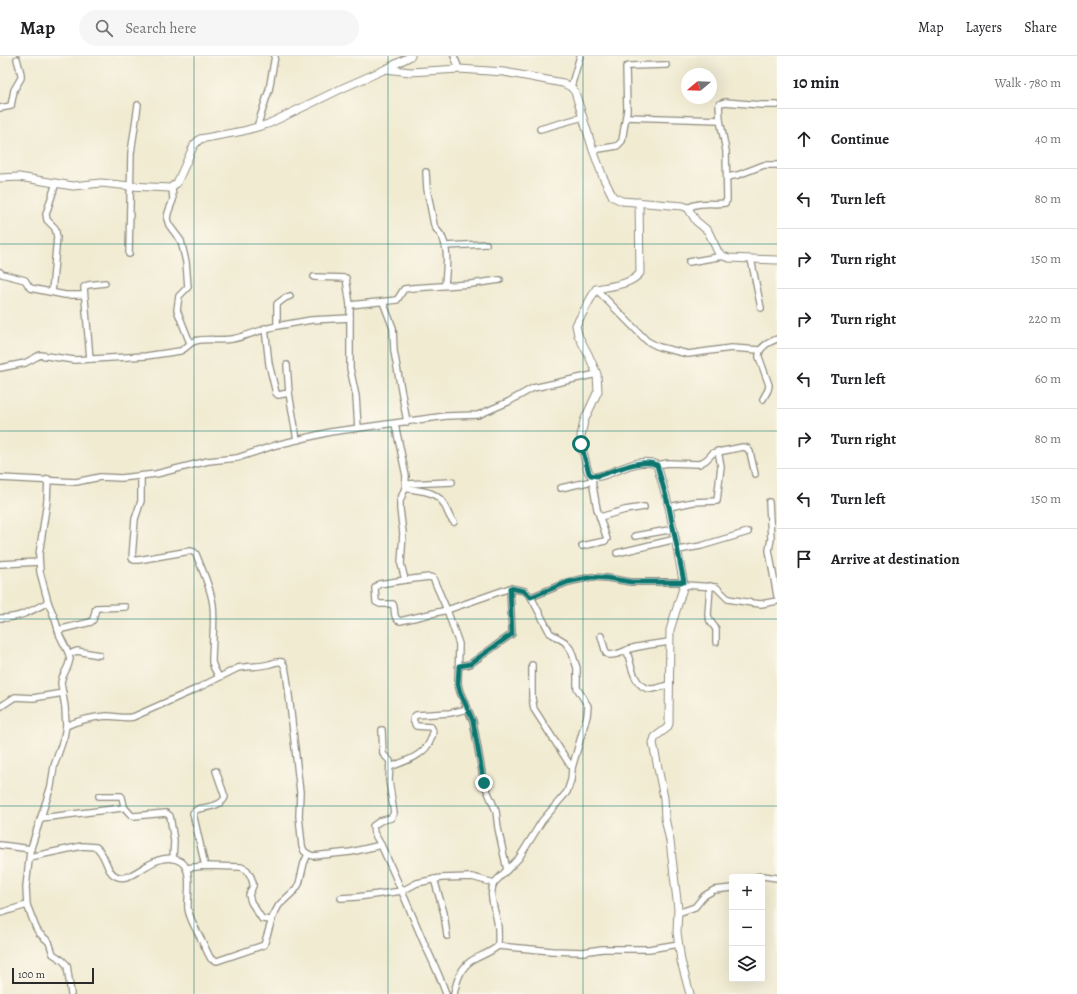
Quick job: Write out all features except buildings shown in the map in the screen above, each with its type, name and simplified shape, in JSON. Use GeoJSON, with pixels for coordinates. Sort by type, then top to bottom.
{"type":"FeatureCollection","features":[{"type":"Feature","properties":{"kind":"street"},"geometry":{"type":"LineString","coordinates":[[257,127],[269,90],[275,56]]}},
{"type":"Feature","properties":{"kind":"street"},"geometry":{"type":"LineString","coordinates":[[0,178],[19,177],[73,186],[101,183],[164,188],[172,187],[176,183],[194,144],[200,139],[243,131],[279,120],[411,56]]}},
{"type":"Feature","properties":{"kind":"street"},"geometry":{"type":"LineString","coordinates":[[454,56],[459,69]]}},
{"type":"Feature","properties":{"kind":"street"},"geometry":{"type":"LineString","coordinates":[[571,87],[580,56]]}},
{"type":"Feature","properties":{"kind":"street"},"geometry":{"type":"LineString","coordinates":[[0,108],[11,106],[14,90],[21,74],[17,59]]}},
{"type":"Feature","properties":{"kind":"street"},"geometry":{"type":"LineString","coordinates":[[593,150],[617,146],[622,141],[627,110],[626,67],[666,65]]}},
{"type":"Feature","properties":{"kind":"street"},"geometry":{"type":"LineString","coordinates":[[386,69],[410,72],[459,69],[519,74],[564,83],[571,87],[575,92],[593,150],[603,177],[613,197],[618,200],[683,206],[688,208],[696,221],[708,231],[718,252],[723,256],[728,258],[777,260]]}},
{"type":"Feature","properties":{"kind":"street"},"geometry":{"type":"LineString","coordinates":[[688,208],[695,204],[701,203],[725,203],[727,200],[726,151],[719,107],[721,103],[761,105],[777,104]]}},
{"type":"Feature","properties":{"kind":"street"},"geometry":{"type":"LineString","coordinates":[[129,254],[131,153],[138,105]]}},
{"type":"Feature","properties":{"kind":"street"},"geometry":{"type":"LineString","coordinates":[[540,129],[583,117]]}},
{"type":"Feature","properties":{"kind":"street"},"geometry":{"type":"LineString","coordinates":[[626,117],[720,120]]}},
{"type":"Feature","properties":{"kind":"street"},"geometry":{"type":"LineString","coordinates":[[727,177],[738,175],[764,165],[777,164]]}},
{"type":"Feature","properties":{"kind":"street"},"geometry":{"type":"LineString","coordinates":[[426,172],[427,189],[434,225],[436,230],[442,235],[445,246],[446,285]]}},
{"type":"Feature","properties":{"kind":"street"},"geometry":{"type":"LineString","coordinates":[[52,292],[58,237],[55,228],[47,220],[46,214],[56,183]]}},
{"type":"Feature","properties":{"kind":"street"},"geometry":{"type":"LineString","coordinates":[[172,187],[173,200],[167,219],[169,225],[181,241],[186,262],[188,286],[179,296],[177,310],[190,343]]}},
{"type":"Feature","properties":{"kind":"street"},"geometry":{"type":"LineString","coordinates":[[596,289],[626,282],[636,277],[640,273],[639,202]]}},
{"type":"Feature","properties":{"kind":"street"},"geometry":{"type":"LineString","coordinates":[[445,246],[486,244]]}},
{"type":"Feature","properties":{"kind":"street"},"geometry":{"type":"LineString","coordinates":[[689,262],[723,256]]}},
{"type":"Feature","properties":{"kind":"street"},"geometry":{"type":"LineString","coordinates":[[751,259],[761,308]]}},
{"type":"Feature","properties":{"kind":"street"},"geometry":{"type":"LineString","coordinates":[[0,272],[2,274],[25,280],[30,288],[65,294],[84,295]]}},
{"type":"Feature","properties":{"kind":"street"},"geometry":{"type":"LineString","coordinates":[[314,277],[345,277],[350,305],[350,368],[356,396],[358,428]]}},
{"type":"Feature","properties":{"kind":"street"},"geometry":{"type":"LineString","coordinates":[[350,305],[397,300],[404,289],[471,284],[500,280]]}},
{"type":"Feature","properties":{"kind":"street"},"geometry":{"type":"LineString","coordinates":[[90,359],[84,287],[86,285],[105,283]]}},
{"type":"Feature","properties":{"kind":"street"},"geometry":{"type":"LineString","coordinates":[[582,546],[607,540],[581,444],[584,421],[598,391],[597,374],[578,335],[576,325],[596,289]]}},
{"type":"Feature","properties":{"kind":"street"},"geometry":{"type":"LineString","coordinates":[[596,289],[647,341],[659,347],[688,354],[724,349],[759,350],[777,339]]}},
{"type":"Feature","properties":{"kind":"street"},"geometry":{"type":"LineString","coordinates":[[277,326],[277,304],[290,296]]}},
{"type":"Feature","properties":{"kind":"street"},"geometry":{"type":"LineString","coordinates":[[382,302],[393,328],[394,351],[407,422]]}},
{"type":"Feature","properties":{"kind":"street"},"geometry":{"type":"LineString","coordinates":[[0,368],[25,363],[40,356],[46,355],[67,360],[146,356],[180,352],[190,343],[199,341],[230,339],[266,328],[310,320],[350,318]]}},
{"type":"Feature","properties":{"kind":"street"},"geometry":{"type":"LineString","coordinates":[[266,328],[270,364],[276,393],[278,395],[289,393]]}},
{"type":"Feature","properties":{"kind":"street"},"geometry":{"type":"LineString","coordinates":[[759,350],[759,357],[769,385],[763,399]]}},
{"type":"Feature","properties":{"kind":"street"},"geometry":{"type":"LineString","coordinates":[[287,365],[289,393],[297,440]]}},
{"type":"Feature","properties":{"kind":"street"},"geometry":{"type":"LineString","coordinates":[[0,478],[48,479],[76,482],[100,477],[121,478],[142,476],[208,461],[237,458],[276,445],[330,432],[446,416],[478,415],[508,402],[533,388],[597,374]]}},
{"type":"Feature","properties":{"kind":"street"},"geometry":{"type":"LineString","coordinates":[[395,424],[406,476],[405,486],[400,501],[403,533],[400,564],[405,580]]}},
{"type":"Feature","properties":{"kind":"street"},"geometry":{"type":"LineString","coordinates":[[561,488],[622,468],[645,463],[657,465],[668,463],[699,464],[713,453],[739,447],[748,448],[755,474]]}},
{"type":"Feature","properties":{"kind":"street"},"geometry":{"type":"LineString","coordinates":[[669,507],[693,502],[717,501],[721,466],[718,451]]}},
{"type":"Feature","properties":{"kind":"street"},"geometry":{"type":"LineString","coordinates":[[657,465],[674,529],[684,584],[672,620],[669,642],[669,724],[667,728],[655,736],[653,743],[664,798],[678,913],[677,932],[681,961],[690,994]]}},
{"type":"Feature","properties":{"kind":"street"},"geometry":{"type":"LineString","coordinates":[[142,476],[142,501],[135,518],[132,558],[135,560],[190,551],[196,554],[209,589],[212,604],[214,622],[212,662],[220,677]]}},
{"type":"Feature","properties":{"kind":"street"},"geometry":{"type":"LineString","coordinates":[[48,479],[39,562],[40,572],[61,641],[69,654],[70,659],[61,683],[65,708],[66,726],[64,737],[54,766],[53,780],[31,849],[26,892],[27,905],[36,928],[39,933],[49,942],[53,954],[67,965],[71,994]]}},
{"type":"Feature","properties":{"kind":"street"},"geometry":{"type":"LineString","coordinates":[[405,486],[452,482]]}},
{"type":"Feature","properties":{"kind":"street"},"geometry":{"type":"LineString","coordinates":[[405,486],[432,493],[438,497],[442,501],[451,520],[454,522]]}},
{"type":"Feature","properties":{"kind":"street"},"geometry":{"type":"LineString","coordinates":[[769,502],[771,539],[769,550],[777,596]]}},
{"type":"Feature","properties":{"kind":"street"},"geometry":{"type":"LineString","coordinates":[[600,517],[625,510],[644,507]]}},
{"type":"Feature","properties":{"kind":"street"},"geometry":{"type":"LineString","coordinates":[[635,536],[674,529]]}},
{"type":"Feature","properties":{"kind":"street"},"geometry":{"type":"LineString","coordinates":[[678,550],[700,546],[748,532]]}},
{"type":"Feature","properties":{"kind":"street"},"geometry":{"type":"LineString","coordinates":[[617,553],[676,539]]}},
{"type":"Feature","properties":{"kind":"street"},"geometry":{"type":"LineString","coordinates":[[0,564],[39,562]]}},
{"type":"Feature","properties":{"kind":"street"},"geometry":{"type":"LineString","coordinates":[[498,946],[498,922],[493,900],[492,886],[494,882],[507,870],[519,858],[542,821],[567,792],[570,785],[572,768],[587,716],[588,706],[578,688],[578,668],[566,642],[550,633],[531,597],[524,591],[510,588],[447,610],[400,621],[395,617],[392,604],[380,604],[376,602],[374,588],[379,584],[429,577],[433,578],[447,610],[458,644],[458,684],[473,721],[484,783],[496,811],[507,870]]}},
{"type":"Feature","properties":{"kind":"street"},"geometry":{"type":"LineString","coordinates":[[531,597],[568,582],[592,577],[631,582],[710,586],[718,589],[723,596],[728,599],[756,604],[777,601]]}},
{"type":"Feature","properties":{"kind":"street"},"geometry":{"type":"LineString","coordinates":[[710,586],[708,615],[710,621],[716,629],[716,642]]}},
{"type":"Feature","properties":{"kind":"street"},"geometry":{"type":"LineString","coordinates":[[459,666],[470,664],[512,634],[510,588]]}},
{"type":"Feature","properties":{"kind":"street"},"geometry":{"type":"LineString","coordinates":[[0,618],[22,616],[48,602]]}},
{"type":"Feature","properties":{"kind":"street"},"geometry":{"type":"LineString","coordinates":[[58,630],[91,622],[96,608],[125,607]]}},
{"type":"Feature","properties":{"kind":"street"},"geometry":{"type":"LineString","coordinates":[[601,636],[606,653],[609,655],[616,655],[636,647],[669,642]]}},
{"type":"Feature","properties":{"kind":"street"},"geometry":{"type":"LineString","coordinates":[[69,654],[77,651],[99,655]]}},
{"type":"Feature","properties":{"kind":"street"},"geometry":{"type":"LineString","coordinates":[[627,651],[636,678],[640,685],[645,688],[653,689],[670,684]]}},
{"type":"Feature","properties":{"kind":"street"},"geometry":{"type":"LineString","coordinates":[[66,726],[94,718],[112,716],[126,718],[133,716],[194,690],[238,668],[264,665],[278,661],[282,662],[285,666],[300,792],[299,816],[302,846],[304,851],[313,856],[351,852],[381,845]]}},
{"type":"Feature","properties":{"kind":"street"},"geometry":{"type":"LineString","coordinates":[[532,665],[532,698],[534,709],[572,768]]}},
{"type":"Feature","properties":{"kind":"street"},"geometry":{"type":"LineString","coordinates":[[0,707],[15,697],[33,698],[63,693]]}},
{"type":"Feature","properties":{"kind":"street"},"geometry":{"type":"LineString","coordinates":[[390,767],[412,758],[420,753],[429,743],[433,729],[431,727],[416,726],[413,720],[414,716],[450,713],[468,708]]}},
{"type":"Feature","properties":{"kind":"street"},"geometry":{"type":"LineString","coordinates":[[382,730],[382,749],[384,756],[390,760],[389,781],[394,813],[391,818],[380,821],[374,826],[374,833],[402,891],[439,974],[446,994]]}},
{"type":"Feature","properties":{"kind":"street"},"geometry":{"type":"LineString","coordinates":[[205,866],[193,813],[198,809],[221,803],[225,800],[216,771]]}},
{"type":"Feature","properties":{"kind":"street"},"geometry":{"type":"LineString","coordinates":[[99,796],[121,796],[124,807],[131,815],[134,816],[168,814],[170,816],[174,841],[173,859]]}},
{"type":"Feature","properties":{"kind":"street"},"geometry":{"type":"LineString","coordinates":[[40,818],[124,807]]}},
{"type":"Feature","properties":{"kind":"street"},"geometry":{"type":"LineString","coordinates":[[0,845],[31,849]]}},
{"type":"Feature","properties":{"kind":"street"},"geometry":{"type":"LineString","coordinates":[[30,857],[82,846],[96,847],[103,853],[109,870],[116,877],[120,878],[132,876],[155,861],[173,859],[182,862],[186,868],[188,909],[211,959],[217,961],[264,944],[279,905],[295,890],[299,884],[304,863],[308,854]]}},
{"type":"Feature","properties":{"kind":"street"},"geometry":{"type":"LineString","coordinates":[[186,868],[205,866],[241,867],[247,870],[253,883],[249,895],[251,902],[262,919],[272,920]]}},
{"type":"Feature","properties":{"kind":"street"},"geometry":{"type":"LineString","coordinates":[[765,876],[777,878]]}},
{"type":"Feature","properties":{"kind":"street"},"geometry":{"type":"LineString","coordinates":[[341,898],[402,891],[417,883],[434,879],[472,877],[494,882]]}},
{"type":"Feature","properties":{"kind":"street"},"geometry":{"type":"LineString","coordinates":[[434,879],[444,913],[447,936]]}},
{"type":"Feature","properties":{"kind":"street"},"geometry":{"type":"LineString","coordinates":[[678,913],[695,907],[704,896],[714,890],[729,888]]}},
{"type":"Feature","properties":{"kind":"street"},"geometry":{"type":"LineString","coordinates":[[0,913],[27,905]]}},
{"type":"Feature","properties":{"kind":"street"},"geometry":{"type":"LineString","coordinates":[[454,994],[459,977],[464,968],[470,962],[498,946],[583,952],[602,949],[649,949],[679,944]]}},
{"type":"Feature","properties":{"kind":"route"},"geometry":{"type":"LineString","coordinates":[[484,783],[473,721],[458,684],[459,666],[469,665],[512,634],[510,588],[524,591],[531,597],[568,582],[592,577],[631,582],[684,582],[669,507],[657,465],[645,463],[632,465],[594,476],[589,473],[581,444]]}}]}
